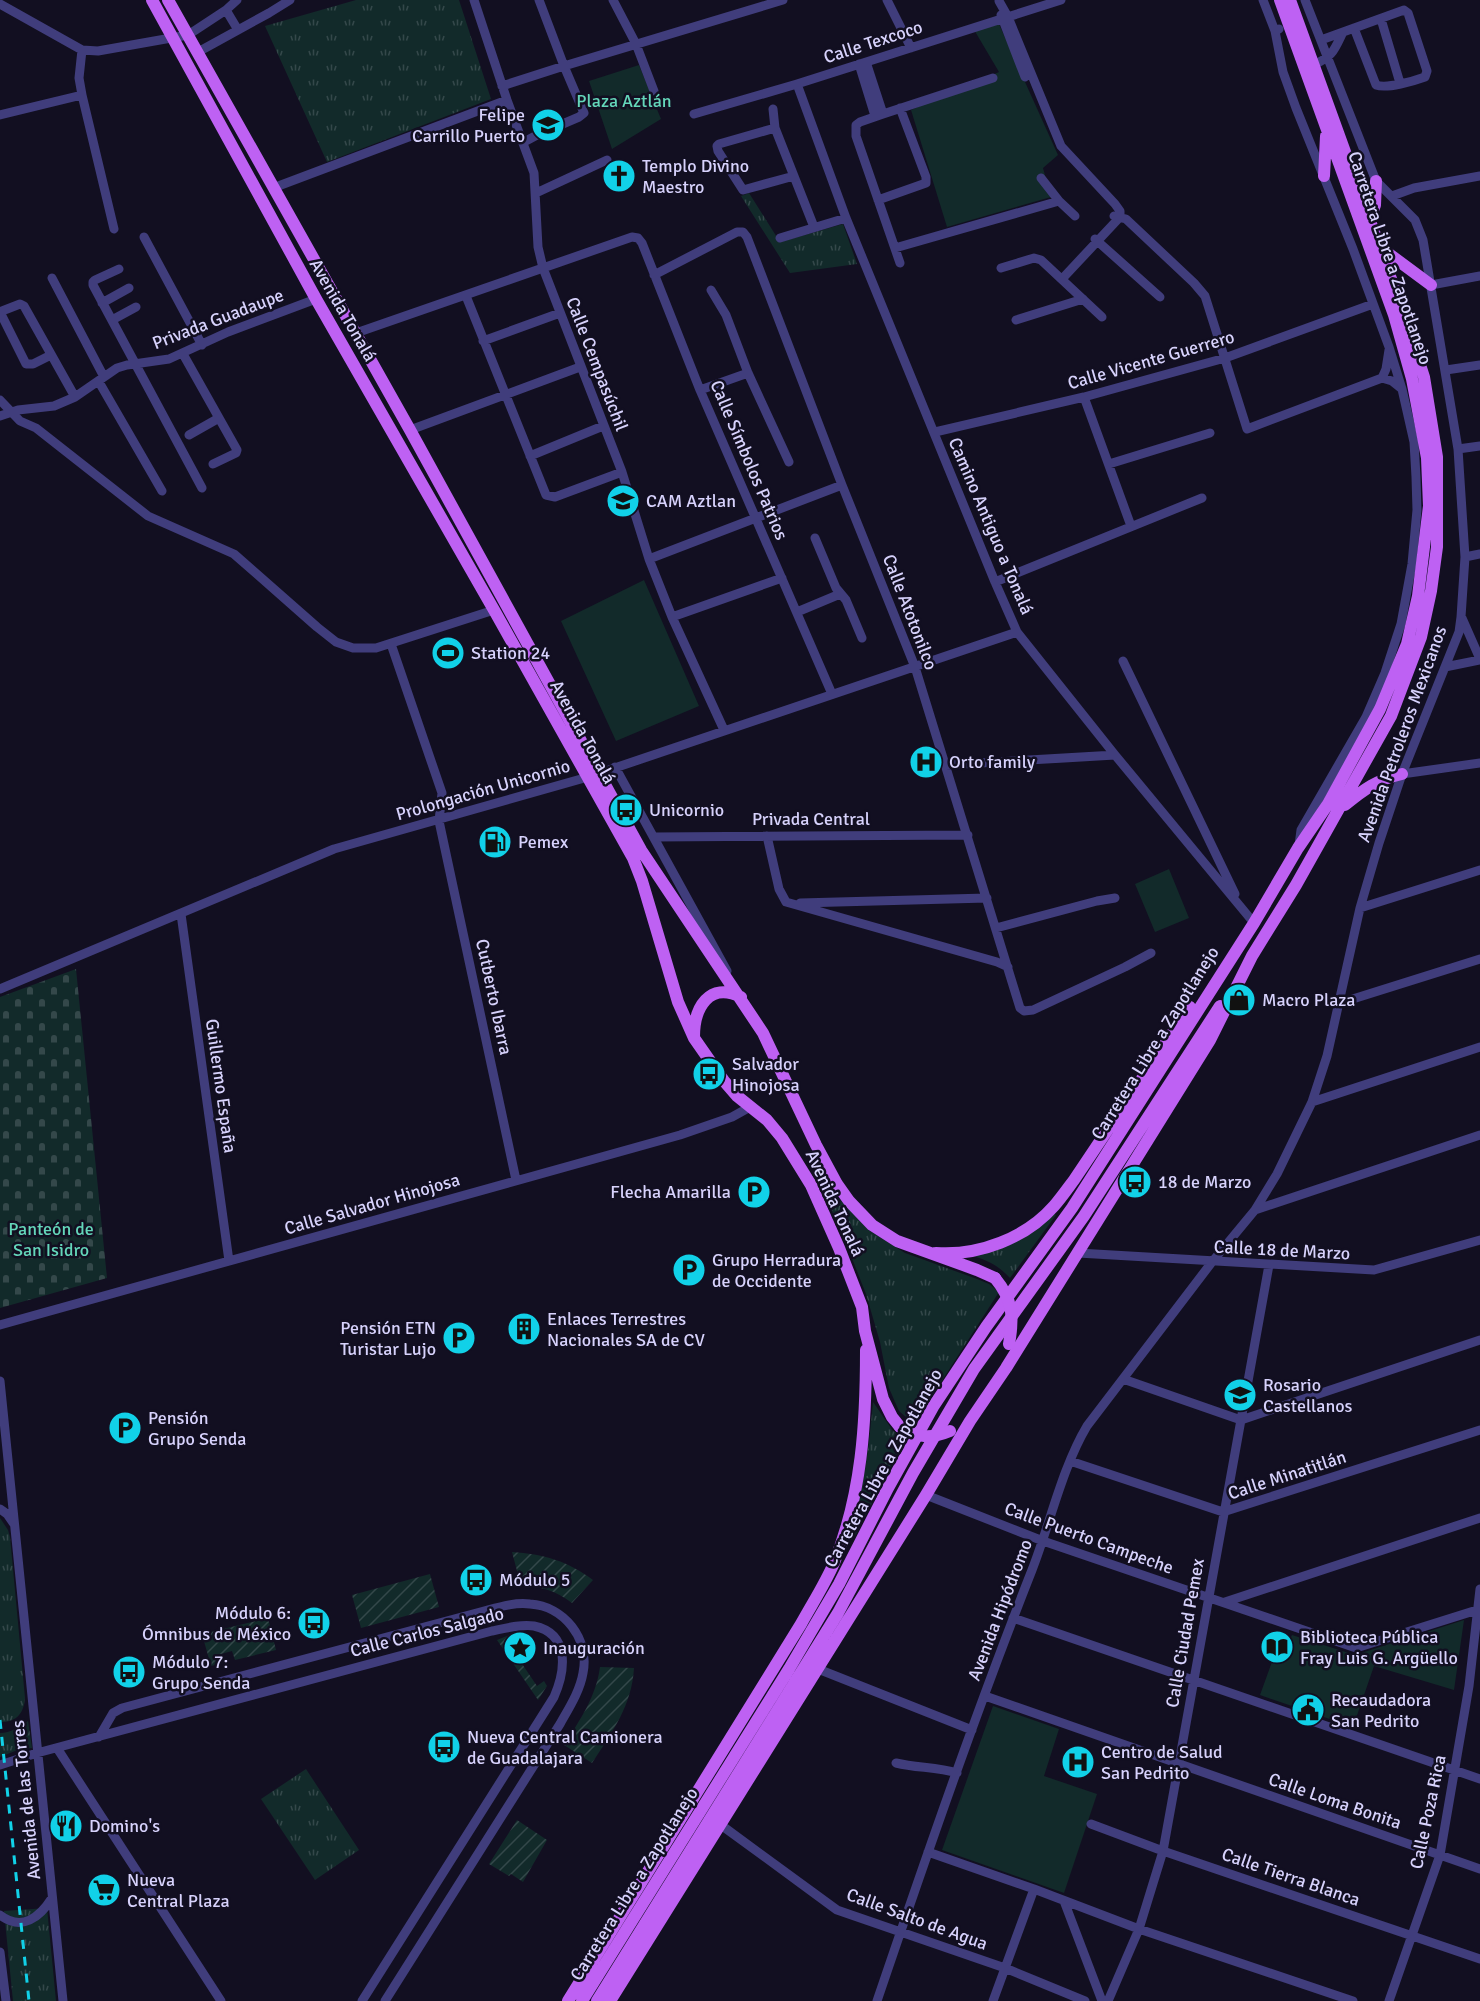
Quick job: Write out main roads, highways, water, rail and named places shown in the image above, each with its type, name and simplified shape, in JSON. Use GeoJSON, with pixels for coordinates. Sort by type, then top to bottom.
{"type":"FeatureCollection","features":[{"type":"Feature","properties":{"kind":"main road","name":"Avenida Tonalá"},"geometry":{"type":"LineString","coordinates":[[152,0],[316,299],[494,610],[593,775],[763,1032],[837,1184],[849,1201],[872,1225],[897,1241],[977,1269],[995,1278],[1006,1292],[1011,1308],[1010,1344],[1006,1368]]}},
{"type":"Feature","properties":{"kind":"main road","name":"Avenida Tonalá"},"geometry":{"type":"LineString","coordinates":[[168,0],[410,430],[593,775],[633,858],[678,1002],[694,1038],[724,1081],[767,1120],[782,1138],[811,1185],[862,1307],[865,1331]]}},
{"type":"Feature","properties":{"kind":"main road","name":"Carretera Libre a Zapotlanejo"},"geometry":{"type":"LineString","coordinates":[[597,2001],[838,1613],[913,1473],[974,1370],[1084,1216],[1252,956],[1391,716],[1421,637],[1437,547],[1437,457],[1424,377],[1326,129],[1280,0]]}},
{"type":"Feature","properties":{"kind":"main road","name":"Carretera Libre a Zapotlanejo"},"geometry":{"type":"LineString","coordinates":[[582,2001],[839,1584],[933,1407],[986,1327],[1072,1208],[1328,804],[1380,710],[1407,644],[1418,596],[1429,506],[1427,458],[1419,441],[1413,379],[1374,246],[1370,218],[1290,0]]}},
{"type":"Feature","properties":{"kind":"main road"},"geometry":{"type":"LineString","coordinates":[[1324,176],[1326,129]]}},
{"type":"Feature","properties":{"kind":"main road"},"geometry":{"type":"LineString","coordinates":[[1370,218],[1376,205],[1376,182]]}},
{"type":"Feature","properties":{"kind":"main road"},"geometry":{"type":"LineString","coordinates":[[1374,246],[1431,285]]}},
{"type":"Feature","properties":{"kind":"main road"},"geometry":{"type":"LineString","coordinates":[[1337,812],[1372,784],[1385,777],[1402,774]]}},
{"type":"Feature","properties":{"kind":"main road"},"geometry":{"type":"LineString","coordinates":[[923,1251],[961,1252],[1006,1241],[1032,1226],[1054,1207],[1229,950],[1251,927]]}},
{"type":"Feature","properties":{"kind":"main road","name":"Carretera Libre a Zapotlanejo"},"geometry":{"type":"LineString","coordinates":[[610,2001],[926,1496],[970,1421],[1006,1368],[1210,1040],[1252,956]]}},
{"type":"Feature","properties":{"kind":"main road"},"geometry":{"type":"LineString","coordinates":[[694,1038],[697,1013],[706,998],[724,992],[742,998]]}},
{"type":"Feature","properties":{"kind":"main road","name":"Carretera Libre a Zapotlanejo"},"geometry":{"type":"LineString","coordinates":[[568,2001],[801,1624],[833,1565],[851,1515],[862,1452],[865,1413],[865,1331]]}},
{"type":"Feature","properties":{"kind":"main road"},"geometry":{"type":"LineString","coordinates":[[865,1331],[883,1398],[892,1417],[900,1427],[918,1437],[926,1437],[950,1431],[970,1421]]}},
{"type":"Feature","properties":{"kind":"main road"},"geometry":{"type":"LineString","coordinates":[[647,1874],[728,1766]]}},
{"type":"Feature","properties":{"kind":"railway"},"geometry":{"type":"LineString","coordinates":[[0,1720],[29,2001]]}},
{"type":"Feature","properties":{"kind":"place","name":"Felipe Carrillo Puerto"},"geometry":{"type":"Point","coordinates":[548,125]}},
{"type":"Feature","properties":{"kind":"place","name":"Templo Divino Maestro"},"geometry":{"type":"Point","coordinates":[619,176]}},
{"type":"Feature","properties":{"kind":"place","name":"CAM Aztlan"},"geometry":{"type":"Point","coordinates":[623,501]}},
{"type":"Feature","properties":{"kind":"place","name":"Station 24"},"geometry":{"type":"Point","coordinates":[448,653]}},
{"type":"Feature","properties":{"kind":"place","name":"Orto family"},"geometry":{"type":"Point","coordinates":[926,762]}},
{"type":"Feature","properties":{"kind":"place","name":"Unicornio"},"geometry":{"type":"Point","coordinates":[626,810]}},
{"type":"Feature","properties":{"kind":"place","name":"Pemex"},"geometry":{"type":"Point","coordinates":[495,842]}},
{"type":"Feature","properties":{"kind":"place","name":"Macro Plaza"},"geometry":{"type":"Point","coordinates":[1239,1000]}},
{"type":"Feature","properties":{"kind":"place","name":"Salvador Hinojosa"},"geometry":{"type":"Point","coordinates":[709,1074]}},
{"type":"Feature","properties":{"kind":"place","name":"18 de Marzo"},"geometry":{"type":"Point","coordinates":[1135,1182]}},
{"type":"Feature","properties":{"kind":"place","name":"Flecha Amarilla"},"geometry":{"type":"Point","coordinates":[754,1192]}},
{"type":"Feature","properties":{"kind":"place","name":"Grupo Herradura de Occidente"},"geometry":{"type":"Point","coordinates":[689,1270]}},
{"type":"Feature","properties":{"kind":"place","name":"Enlaces Terrestres Nacionales SA de CV"},"geometry":{"type":"Point","coordinates":[524,1329]}},
{"type":"Feature","properties":{"kind":"place","name":"Pensión ETN Turistar Lujo"},"geometry":{"type":"Point","coordinates":[459,1338]}},
{"type":"Feature","properties":{"kind":"place","name":"Rosario Castellanos"},"geometry":{"type":"Point","coordinates":[1240,1395]}},
{"type":"Feature","properties":{"kind":"place","name":"Pensión Grupo Senda"},"geometry":{"type":"Point","coordinates":[125,1428]}},
{"type":"Feature","properties":{"kind":"place","name":"Módulo 5"},"geometry":{"type":"Point","coordinates":[476,1580]}},
{"type":"Feature","properties":{"kind":"place","name":"Módulo 6: Ómnibus de México"},"geometry":{"type":"Point","coordinates":[314,1623]}},
{"type":"Feature","properties":{"kind":"place","name":"Biblioteca Pública Fray Luis G. Argüello"},"geometry":{"type":"Point","coordinates":[1277,1647]}},
{"type":"Feature","properties":{"kind":"place","name":"Inauguración"},"geometry":{"type":"Point","coordinates":[520,1648]}},
{"type":"Feature","properties":{"kind":"place","name":"Módulo 7: Grupo Senda"},"geometry":{"type":"Point","coordinates":[129,1672]}},
{"type":"Feature","properties":{"kind":"place","name":"Recaudadora San Pedrito"},"geometry":{"type":"Point","coordinates":[1308,1710]}},
{"type":"Feature","properties":{"kind":"place","name":"Nueva Central Camionera de Guadalajara"},"geometry":{"type":"Point","coordinates":[444,1747]}},
{"type":"Feature","properties":{"kind":"place","name":"Centro de Salud San Pedrito"},"geometry":{"type":"Point","coordinates":[1078,1762]}},
{"type":"Feature","properties":{"kind":"place","name":"Domino's"},"geometry":{"type":"Point","coordinates":[66,1826]}},
{"type":"Feature","properties":{"kind":"place","name":"Nueva Central Plaza"},"geometry":{"type":"Point","coordinates":[104,1890]}},
{"type":"Feature","properties":{"kind":"park label","name":"Plaza Aztlán"},"geometry":{"type":"Point","coordinates":[624,101]}},
{"type":"Feature","properties":{"kind":"park label","name":"Panteón de San Isidro"},"geometry":{"type":"Point","coordinates":[51,1239]}}]}
